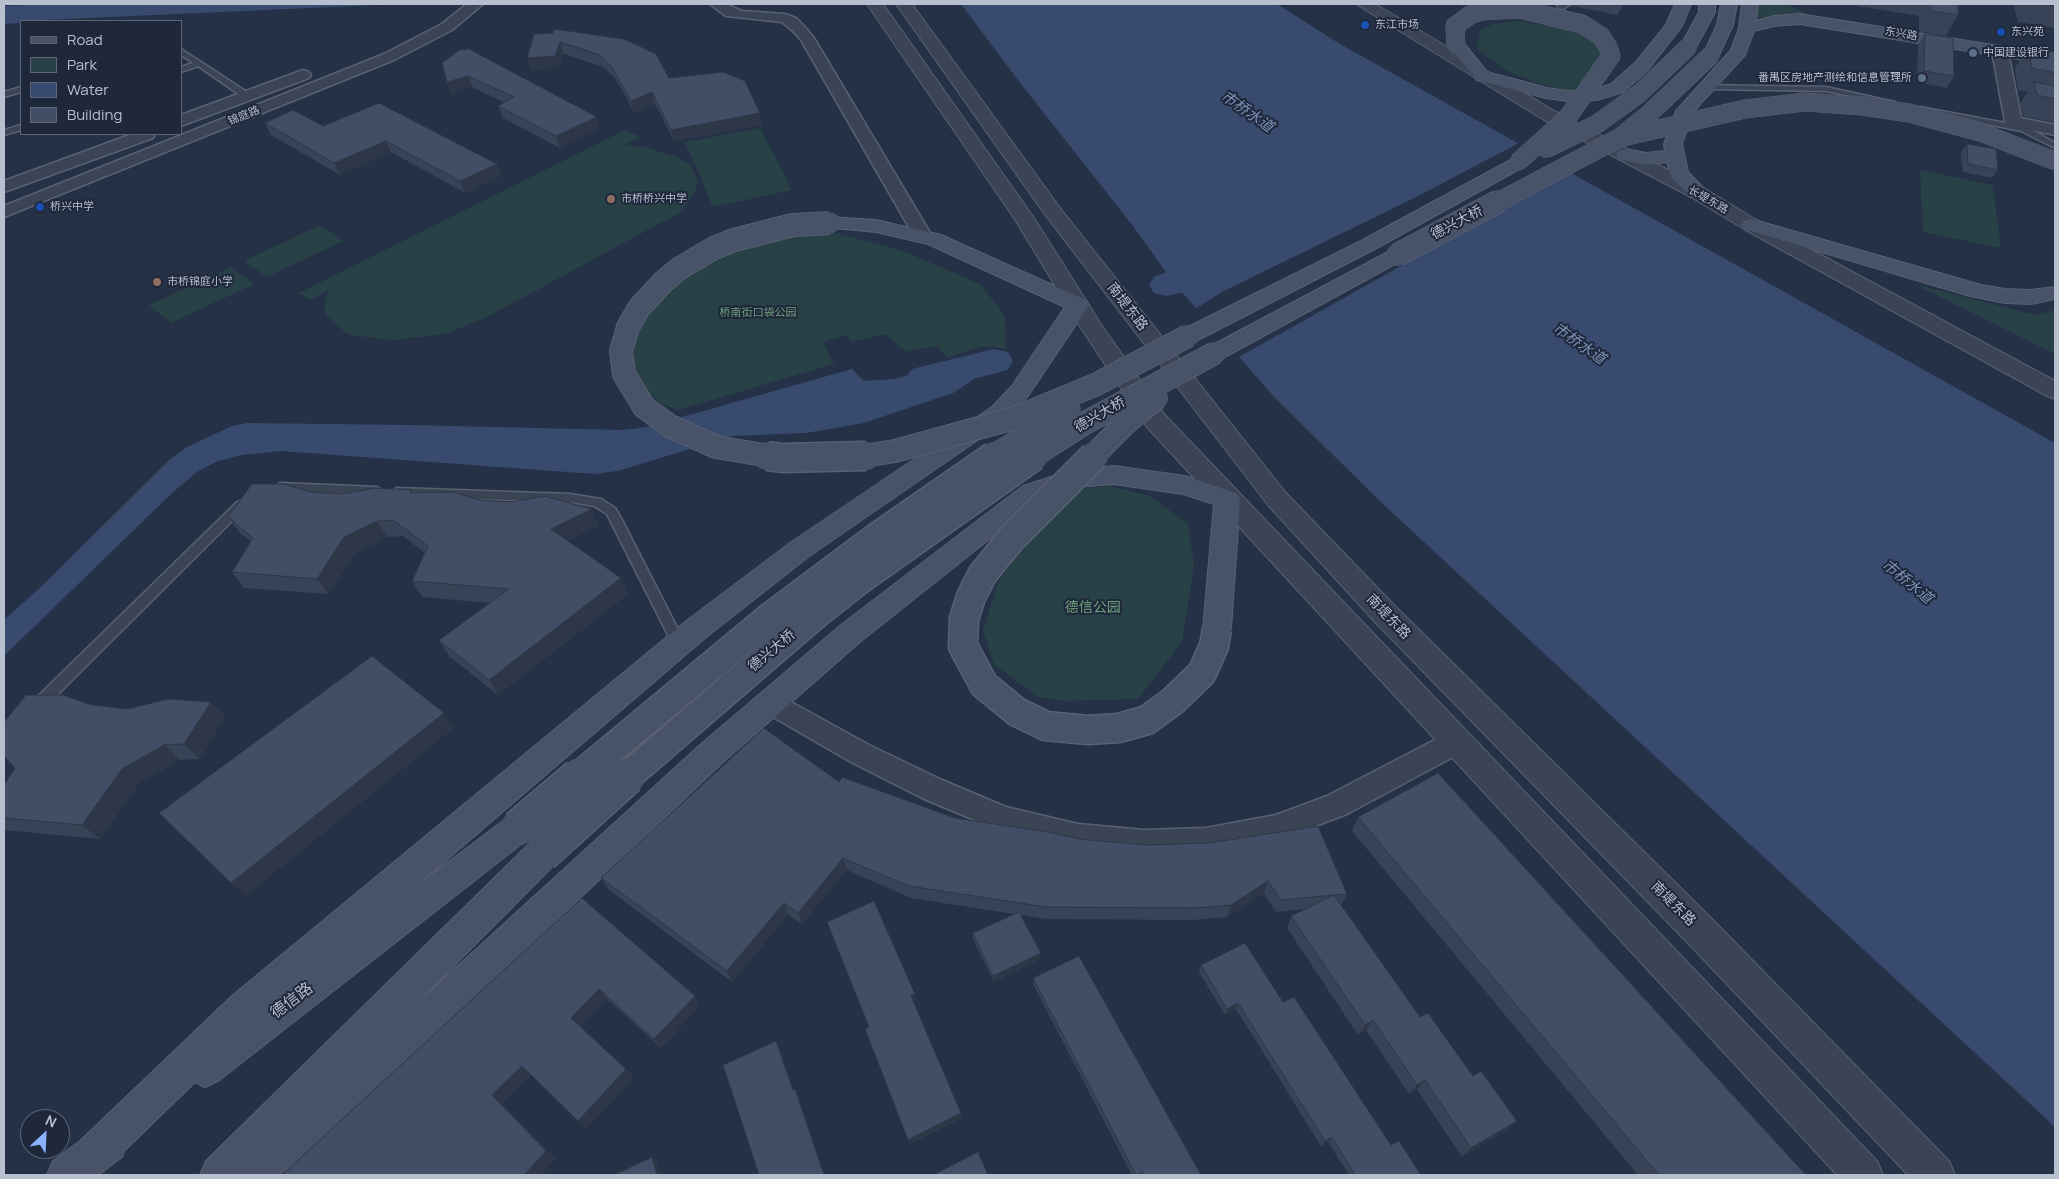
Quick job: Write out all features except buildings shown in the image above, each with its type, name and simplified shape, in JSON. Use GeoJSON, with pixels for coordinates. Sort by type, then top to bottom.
{"type":"FeatureCollection","features":[{"type":"Feature","properties":{"kind":"main road"},"geometry":{"type":"LineString","coordinates":[[1518,162],[1568,117],[1611,56],[1608,47],[1601,36],[1582,24],[1519,9],[1480,11],[1466,17],[1455,26],[1454,40],[1456,45],[1482,75],[1546,93],[1568,96],[1597,95],[1617,88],[1642,66],[1674,26],[1683,4]]}},
{"type":"Feature","properties":{"kind":"main road","name":"德兴大桥"},"geometry":{"type":"LineString","coordinates":[[518,828],[769,618],[880,535],[995,455],[1188,336],[1366,246],[1518,162],[1597,124],[1640,93],[1688,47],[1707,12],[1707,4]]}},
{"type":"Feature","properties":{"kind":"main road","name":"德兴大桥"},"geometry":{"type":"LineString","coordinates":[[220,1175],[542,854],[667,741],[816,614],[859,580],[993,483],[1077,428],[1215,353],[1622,146],[1652,112],[1711,55],[1725,25],[1729,4]]}},
{"type":"Feature","properties":{"kind":"main road"},"geometry":{"type":"LineString","coordinates":[[1698,193],[1679,174],[1674,144],[1686,109],[1739,51],[1747,28],[1750,4]]}},
{"type":"Feature","properties":{"kind":"main road","name":"东兴路"},"geometry":{"type":"LineString","coordinates":[[1794,4],[1810,9],[2055,48]]}},
{"type":"Feature","properties":{"kind":"main road","name":"东兴路"},"geometry":{"type":"LineString","coordinates":[[1747,28],[1774,21],[1800,18],[2055,60]]}},
{"type":"Feature","properties":{"kind":"main road"},"geometry":{"type":"LineString","coordinates":[[1617,88],[1616,97],[1627,107],[1659,113],[1686,109]]}},
{"type":"Feature","properties":{"kind":"main road"},"geometry":{"type":"LineString","coordinates":[[1622,146],[1745,109],[1804,102],[1862,106],[1909,113],[1980,132],[2055,161]]}},
{"type":"Feature","properties":{"kind":"main road"},"geometry":{"type":"LineString","coordinates":[[1622,146],[1646,159],[1675,155]]}},
{"type":"Feature","properties":{"kind":"main road"},"geometry":{"type":"LineString","coordinates":[[94,1153],[245,1009],[680,642],[799,550],[1000,413],[1020,391],[1078,305],[973,255],[923,236],[876,226],[829,223],[793,226],[734,240],[714,248],[680,268],[663,282],[640,308],[628,328],[621,351],[624,374],[644,407],[670,426],[716,447],[782,458],[857,457],[894,451],[1015,418],[1097,384],[1188,336]]}},
{"type":"Feature","properties":{"kind":"main road"},"geometry":{"type":"LineString","coordinates":[[1751,225],[1877,263],[2005,296],[2031,297],[2055,293]]}},
{"type":"Feature","properties":{"kind":"main road"},"geometry":{"type":"LineString","coordinates":[[245,1175],[306,1131],[712,754],[850,633],[1032,492],[1076,478],[1114,476],[1185,485],[1227,499],[1218,629],[1214,646],[1202,673],[1173,701],[1148,720],[1119,728],[1088,730],[1046,726],[1017,712],[984,685],[963,646],[964,619],[971,597],[982,575],[1012,538],[1126,423],[1215,353]]}},
{"type":"Feature","properties":{"kind":"main road","name":"德信路"},"geometry":{"type":"LineString","coordinates":[[67,1175],[518,828]]}},
{"type":"Feature","properties":{"kind":"street","name":"锦庭路"},"geometry":{"type":"LineString","coordinates":[[182,121],[402,37],[430,24],[457,4]]}},
{"type":"Feature","properties":{"kind":"street","name":"锦庭路"},"geometry":{"type":"LineString","coordinates":[[4,212],[389,57],[447,27],[476,4]]}},
{"type":"Feature","properties":{"kind":"street"},"geometry":{"type":"LineString","coordinates":[[717,4],[731,13],[785,18],[792,21],[800,29],[923,236]]}},
{"type":"Feature","properties":{"kind":"street"},"geometry":{"type":"LineString","coordinates":[[875,4],[1024,218],[1078,305],[1155,420],[1227,499],[1863,1175]]}},
{"type":"Feature","properties":{"kind":"street","name":"南堤东路"},"geometry":{"type":"LineString","coordinates":[[904,4],[1053,212],[1277,498],[1385,614],[1698,928],[1935,1175]]}},
{"type":"Feature","properties":{"kind":"street","name":"长堤东路"},"geometry":{"type":"LineString","coordinates":[[1364,4],[1550,116],[1622,146],[1751,225],[2055,391]]}},
{"type":"Feature","properties":{"kind":"street"},"geometry":{"type":"LineString","coordinates":[[2000,51],[2013,122],[2055,130]]}},
{"type":"Feature","properties":{"kind":"street"},"geometry":{"type":"LineString","coordinates":[[2008,94],[2027,98]]}},
{"type":"Feature","properties":{"kind":"street"},"geometry":{"type":"LineString","coordinates":[[4,188],[144,135]]}},
{"type":"Feature","properties":{"kind":"street"},"geometry":{"type":"LineString","coordinates":[[771,702],[861,754],[932,789],[1003,818],[1078,837],[1144,843],[1206,841],[1276,828],[1337,805],[1456,742]]}},
{"type":"Feature","properties":{"kind":"lane"},"geometry":{"type":"LineString","coordinates":[[182,52],[247,96]]}},
{"type":"Feature","properties":{"kind":"lane"},"geometry":{"type":"LineString","coordinates":[[182,70],[199,63]]}},
{"type":"Feature","properties":{"kind":"lane"},"geometry":{"type":"LineString","coordinates":[[1707,87],[1826,89],[2055,136]]}},
{"type":"Feature","properties":{"kind":"lane"},"geometry":{"type":"LineString","coordinates":[[4,95],[20,89]]}},
{"type":"Feature","properties":{"kind":"lane"},"geometry":{"type":"LineString","coordinates":[[4,133],[20,127]]}},
{"type":"Feature","properties":{"kind":"lane"},"geometry":{"type":"LineString","coordinates":[[2024,129],[2055,146]]}},
{"type":"Feature","properties":{"kind":"lane"},"geometry":{"type":"LineString","coordinates":[[268,488],[570,498],[598,502],[610,511],[615,518],[680,642]]}},
{"type":"Feature","properties":{"kind":"lane"},"geometry":{"type":"LineString","coordinates":[[25,717],[252,495]]}},
{"type":"Feature","properties":{"kind":"green space"},"geometry":{"type":"Polygon","coordinates":[[[1754,4],[1787,4],[1807,14],[1754,18],[1754,4]]]}},
{"type":"Feature","properties":{"kind":"green space"},"geometry":{"type":"Polygon","coordinates":[[[1516,21],[1583,31],[1603,48],[1599,61],[1587,78],[1572,91],[1536,83],[1505,70],[1477,49],[1480,31],[1493,24],[1516,21]]]}},
{"type":"Feature","properties":{"kind":"green space"},"geometry":{"type":"Polygon","coordinates":[[[760,128],[792,190],[713,207],[685,142],[760,128]]]}},
{"type":"Feature","properties":{"kind":"green space"},"geometry":{"type":"Polygon","coordinates":[[[625,130],[640,137],[625,145],[644,147],[675,156],[691,166],[698,180],[695,193],[679,213],[487,317],[446,334],[392,340],[350,335],[328,317],[324,310],[328,290],[311,300],[299,293],[625,130]]]}},
{"type":"Feature","properties":{"kind":"green space"},"geometry":{"type":"Polygon","coordinates":[[[1920,170],[1993,185],[2001,248],[1923,232],[1920,170]]]}},
{"type":"Feature","properties":{"kind":"green space"},"geometry":{"type":"Polygon","coordinates":[[[320,225],[343,241],[267,277],[244,261],[320,225]]]}},
{"type":"Feature","properties":{"kind":"green space","name":"桥南街口袋公园"},"geometry":{"type":"Polygon","coordinates":[[[819,229],[901,250],[980,284],[1005,316],[1006,349],[982,346],[947,358],[937,346],[906,352],[885,334],[851,342],[846,335],[823,342],[834,364],[678,410],[664,405],[634,382],[632,340],[660,291],[737,245],[819,229]]]}},
{"type":"Feature","properties":{"kind":"green space"},"geometry":{"type":"Polygon","coordinates":[[[231,267],[254,284],[171,323],[149,305],[231,267]]]}},
{"type":"Feature","properties":{"kind":"green space"},"geometry":{"type":"Polygon","coordinates":[[[1914,284],[2035,315],[2055,310],[2055,354],[1914,284]]]}},
{"type":"Feature","properties":{"kind":"green space","name":"德信公园"},"geometry":{"type":"Polygon","coordinates":[[[1110,486],[1150,496],[1188,524],[1194,565],[1182,642],[1138,699],[1062,701],[1039,697],[994,665],[983,630],[998,583],[1023,548],[1081,489],[1110,486]]]}},
{"type":"Feature","properties":{"kind":"water"},"geometry":{"type":"Polygon","coordinates":[[[52,4],[399,4],[20,20],[20,23],[4,24],[4,6],[52,4]]]}},
{"type":"Feature","properties":{"kind":"water","name":"市桥水道"},"geometry":{"type":"Polygon","coordinates":[[[961,4],[1277,4],[1340,44],[2055,443],[2055,1127],[1384,505],[1276,399],[1174,283],[1133,226],[1021,84],[961,4]]]}},
{"type":"Feature","properties":{"kind":"water"},"geometry":{"type":"Polygon","coordinates":[[[965,358],[987,364],[974,379],[953,393],[864,423],[806,433],[732,436],[618,471],[594,474],[281,451],[242,455],[218,461],[197,472],[172,493],[4,656],[4,620],[43,585],[169,460],[187,447],[232,426],[247,423],[624,430],[647,427],[852,369],[864,381],[895,379],[965,358]]]}},
{"type":"Feature","properties":{"kind":"pier"},"geometry":{"type":"Polygon","coordinates":[[[1521,142],[1572,170],[1237,358],[1195,309],[1222,292],[1416,197],[1521,142]]]}},
{"type":"Feature","properties":{"kind":"waterway"},"geometry":{"type":"LineString","coordinates":[[1167,285],[1233,257]]}},
{"type":"Feature","properties":{"kind":"waterway"},"geometry":{"type":"LineString","coordinates":[[926,378],[994,361]]}},
{"type":"Feature","properties":{"kind":"place","name":"东江市场"},"geometry":{"type":"Point","coordinates":[1365,25]}},
{"type":"Feature","properties":{"kind":"place","name":"东兴苑"},"geometry":{"type":"Point","coordinates":[2001,32]}},
{"type":"Feature","properties":{"kind":"place","name":"中国建设银行"},"geometry":{"type":"Point","coordinates":[1973,53]}},
{"type":"Feature","properties":{"kind":"place","name":"番禺区房地产测绘和信息管理所"},"geometry":{"type":"Point","coordinates":[1922,78]}},
{"type":"Feature","properties":{"kind":"place","name":"市桥桥兴中学"},"geometry":{"type":"Point","coordinates":[611,199]}},
{"type":"Feature","properties":{"kind":"place","name":"桥兴中学"},"geometry":{"type":"Point","coordinates":[40,207]}},
{"type":"Feature","properties":{"kind":"place","name":"市桥锦庭小学"},"geometry":{"type":"Point","coordinates":[157,282]}}]}
